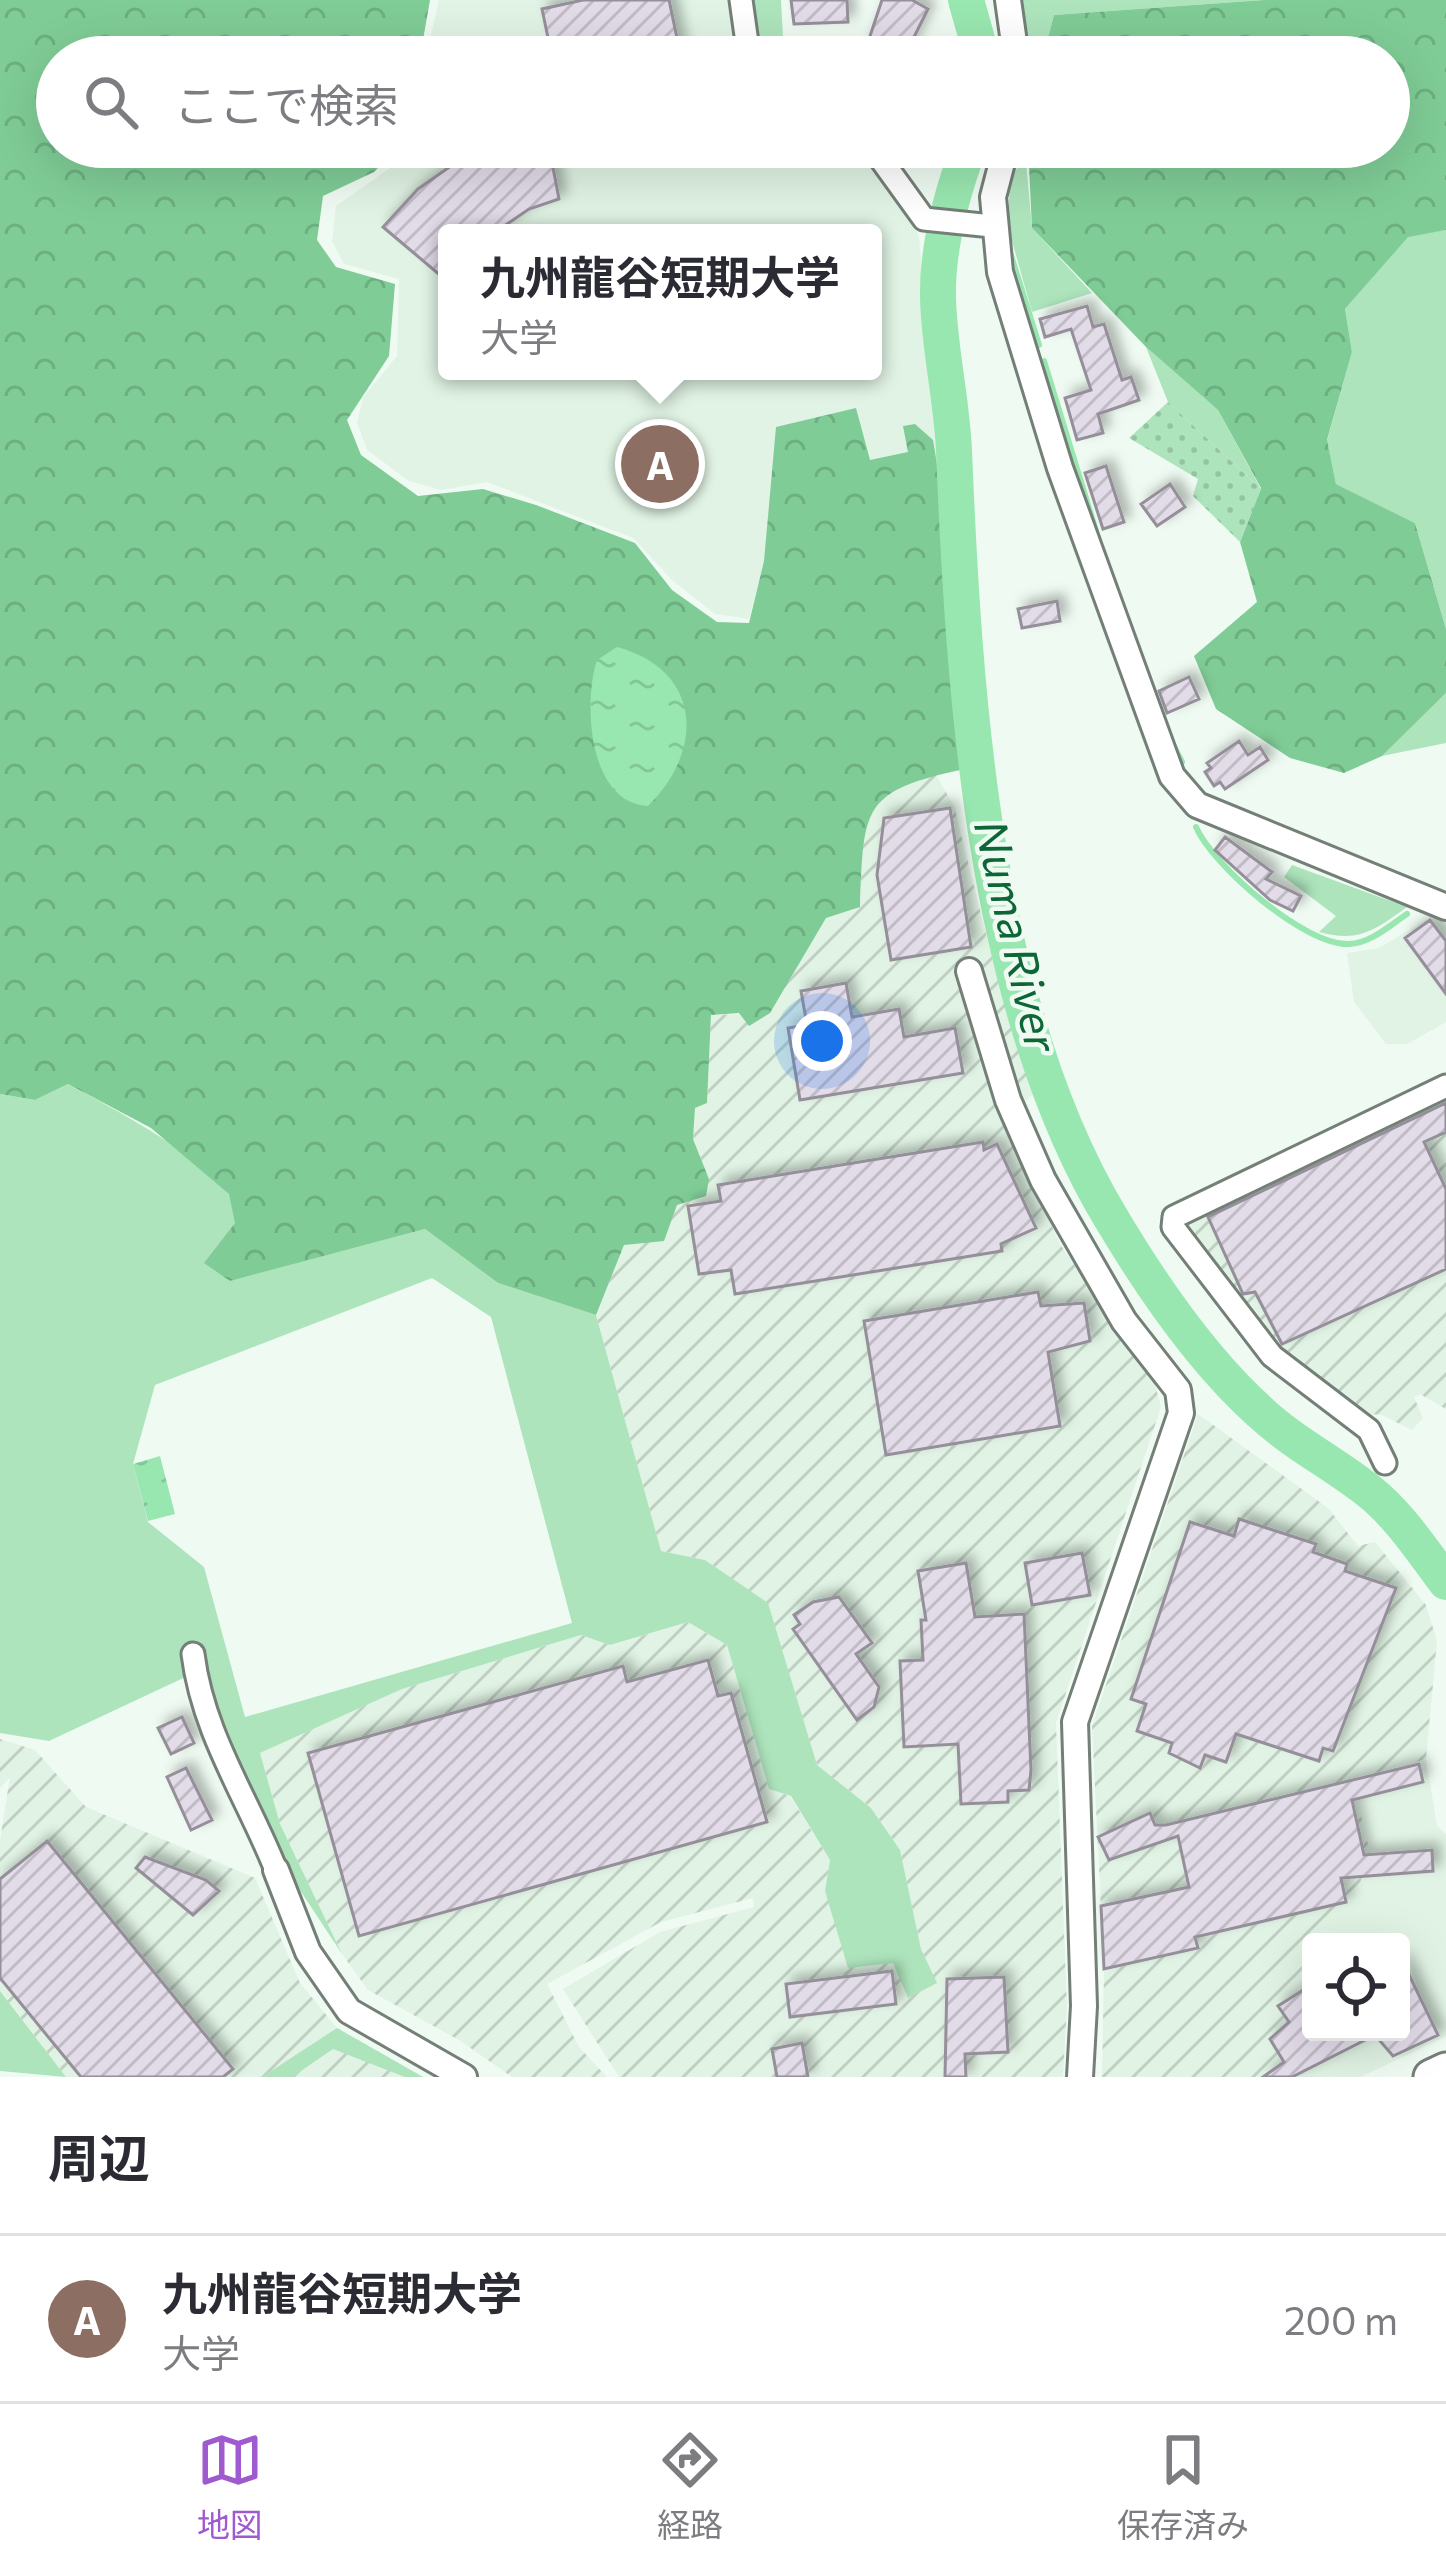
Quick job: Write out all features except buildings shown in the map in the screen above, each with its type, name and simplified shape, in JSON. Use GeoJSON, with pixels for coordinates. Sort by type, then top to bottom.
{"type":"FeatureCollection","features":[{"type":"Feature","properties":{"kind":"highway"},"geometry":{"type":"LineString","coordinates":[[1431,2077],[1446,2070]]}},
{"type":"Feature","properties":{"kind":"street"},"geometry":{"type":"LineString","coordinates":[[741,0],[746,36]]}},
{"type":"Feature","properties":{"kind":"street"},"geometry":{"type":"LineString","coordinates":[[1008,0],[1013,36]]}},
{"type":"Feature","properties":{"kind":"street"},"geometry":{"type":"LineString","coordinates":[[887,168],[924,219],[985,226]]}},
{"type":"Feature","properties":{"kind":"street"},"geometry":{"type":"LineString","coordinates":[[1000,168],[985,226],[1060,468],[1172,776],[1197,805],[1446,907]]}},
{"type":"Feature","properties":{"kind":"street"},"geometry":{"type":"LineString","coordinates":[[969,971],[1008,1100],[1043,1180],[1124,1321],[1178,1390],[1180,1413],[1075,1722],[1084,2006],[1080,2077]]}},
{"type":"Feature","properties":{"kind":"street"},"geometry":{"type":"LineString","coordinates":[[1385,1463],[1369,1430],[1272,1356],[1173,1227],[1174,1217],[1446,1086]]}},
{"type":"Feature","properties":{"kind":"street"},"geometry":{"type":"LineString","coordinates":[[193,1654],[197,1690],[217,1745],[276,1870],[308,1952],[349,2011],[464,2077]]}},
{"type":"Feature","properties":{"kind":"shaded area"},"geometry":{"type":"Polygon","coordinates":[[[439,0],[729,0],[735,36],[431,36],[439,0]]]}},
{"type":"Feature","properties":{"kind":"shaded area"},"geometry":{"type":"Polygon","coordinates":[[[748,0],[781,0],[783,36],[758,36],[748,0]]]}},
{"type":"Feature","properties":{"kind":"shaded area"},"geometry":{"type":"Polygon","coordinates":[[[1020,0],[1264,0],[1054,15],[1048,36],[1026,36],[1020,0]]]}},
{"type":"Feature","properties":{"kind":"shaded area"},"geometry":{"type":"Polygon","coordinates":[[[390,168],[881,168],[900,190],[919,237],[965,769],[764,562],[749,619],[715,614],[672,580],[633,538],[487,482],[441,490],[409,481],[367,450],[357,423],[363,397],[397,356],[399,279],[344,264],[332,241],[336,206],[390,168]]]}},
{"type":"Feature","properties":{"kind":"shaded area"},"geometry":{"type":"Polygon","coordinates":[[[1027,168],[1032,228],[1092,293],[1032,312],[1008,227],[1010,174],[1027,168]]]}},
{"type":"Feature","properties":{"kind":"shaded area"},"geometry":{"type":"Polygon","coordinates":[[[1446,230],[1446,629],[1415,523],[1336,484],[1327,441],[1352,352],[1345,309],[1408,236],[1446,230]]]}},
{"type":"Feature","properties":{"kind":"shaded area"},"geometry":{"type":"Polygon","coordinates":[[[1146,347],[1218,410],[1261,489],[1168,402],[1146,347]]]}},
{"type":"Feature","properties":{"kind":"shaded area"},"geometry":{"type":"Polygon","coordinates":[[[1168,402],[1261,489],[1240,542],[1193,496],[1198,479],[1129,438],[1168,402]]]}},
{"type":"Feature","properties":{"kind":"shaded area"},"geometry":{"type":"Polygon","coordinates":[[[1446,693],[1446,743],[1382,756],[1446,693]]]}},
{"type":"Feature","properties":{"kind":"shaded area"},"geometry":{"type":"Polygon","coordinates":[[[936,775],[954,806],[999,986],[1033,1094],[1004,1122],[1060,1244],[1155,1384],[1161,1407],[1056,1723],[1067,2008],[1063,2077],[619,2077],[563,1989],[660,1932],[754,1907],[753,1898],[661,1922],[547,1984],[579,2047],[607,2077],[512,2077],[459,2040],[368,1990],[342,1954],[280,1824],[260,1753],[402,1689],[581,1635],[611,1645],[688,1622],[727,1645],[769,1789],[790,1796],[830,1860],[825,1891],[893,1963],[936,1983],[921,1949],[900,1850],[871,1808],[817,1765],[768,1604],[705,1560],[661,1551],[596,1315],[624,1245],[709,1179],[693,1139],[695,1108],[707,1103],[711,1015],[770,1013],[826,918],[860,907],[863,823],[894,786],[936,775]]]}},
{"type":"Feature","properties":{"kind":"shaded area"},"geometry":{"type":"Polygon","coordinates":[[[1292,865],[1407,907],[1356,935],[1319,932],[1336,916],[1284,877],[1292,865]]]}},
{"type":"Feature","properties":{"kind":"shaded area"},"geometry":{"type":"Polygon","coordinates":[[[1431,917],[1446,923],[1446,1022],[1407,1044],[1386,1044],[1354,1002],[1347,953],[1379,948],[1431,917]]]}},
{"type":"Feature","properties":{"kind":"shaded area"},"geometry":{"type":"Polygon","coordinates":[[[68,1084],[202,1166],[230,1196],[235,1216],[229,1281],[425,1229],[498,1283],[596,1315],[661,1551],[705,1560],[768,1603],[817,1765],[871,1808],[900,1850],[921,1949],[937,1983],[908,1998],[893,1963],[848,1968],[825,1891],[830,1860],[791,1796],[769,1789],[727,1645],[688,1622],[610,1645],[581,1635],[402,1689],[260,1753],[280,1824],[342,1954],[292,1878],[194,1673],[49,1741],[0,1733],[0,1094],[35,1100],[68,1084]],[[432,1278],[155,1385],[133,1464],[148,1522],[204,1567],[245,1717],[572,1623],[491,1317],[432,1278]]]}},
{"type":"Feature","properties":{"kind":"shaded area"},"geometry":{"type":"Polygon","coordinates":[[[1446,1092],[1446,1409],[1420,1394],[1414,1397],[1423,1418],[1412,1430],[1382,1415],[1356,1413],[1274,1352],[1184,1227],[1186,1213],[1446,1092]]]}},
{"type":"Feature","properties":{"kind":"shaded area"},"geometry":{"type":"Polygon","coordinates":[[[1198,1414],[1328,1508],[1358,1546],[1375,1542],[1426,1605],[1437,1641],[1426,1759],[1352,1780],[1369,1848],[1352,1916],[1318,1933],[1302,1933],[1302,2039],[1297,2043],[1312,2077],[1102,2077],[1104,1970],[1092,1726],[1198,1414]]]}},
{"type":"Feature","properties":{"kind":"shaded area"},"geometry":{"type":"Polygon","coordinates":[[[0,1739],[35,1750],[86,1807],[255,1878],[300,1983],[337,2028],[423,2077],[66,2077],[0,1991],[0,1840],[10,1777],[0,1788],[0,1739]]]}},
{"type":"Feature","properties":{"kind":"shaded area"},"geometry":{"type":"Polygon","coordinates":[[[1426,1759],[1437,1826],[1446,1834],[1446,2036],[1361,2077],[1312,2077],[1297,2042],[1410,2041],[1410,1933],[1318,1933],[1352,1915],[1369,1848],[1352,1780],[1426,1759]]]}},
{"type":"Feature","properties":{"kind":"shaded area"},"geometry":{"type":"Polygon","coordinates":[[[0,1991],[66,2077],[0,2071],[0,1991]]]}},
{"type":"Feature","properties":{"kind":"shaded area"},"geometry":{"type":"Polygon","coordinates":[[[337,2028],[423,2077],[405,2077],[333,2049],[292,2077],[262,2077],[337,2028]]]}},
{"type":"Feature","properties":{"kind":"green space"},"geometry":{"type":"Polygon","coordinates":[[[0,0],[430,0],[424,36],[36,36],[36,168],[378,168],[323,196],[317,240],[336,267],[395,284],[389,356],[347,420],[361,455],[418,496],[483,489],[635,543],[672,590],[717,622],[749,623],[764,561],[776,427],[856,408],[870,460],[908,452],[903,426],[915,424],[933,440],[946,519],[965,769],[905,786],[875,809],[863,846],[860,907],[826,918],[770,1013],[749,1026],[739,1013],[711,1015],[707,1103],[695,1108],[693,1139],[709,1179],[706,1196],[677,1205],[664,1241],[624,1245],[596,1315],[498,1283],[425,1229],[230,1281],[204,1263],[235,1223],[229,1194],[151,1128],[68,1084],[35,1100],[0,1094],[0,0]]]}},
{"type":"Feature","properties":{"kind":"green space"},"geometry":{"type":"Polygon","coordinates":[[[1264,0],[1446,0],[1446,230],[1408,237],[1345,309],[1352,352],[1327,440],[1336,484],[1415,523],[1446,629],[1446,693],[1382,756],[1344,773],[1290,758],[1216,709],[1194,656],[1257,602],[1240,542],[1261,488],[1218,410],[1146,347],[1032,228],[1029,168],[1410,168],[1410,36],[1048,36],[1054,15],[1264,0]]]}},
{"type":"Feature","properties":{"kind":"water"},"geometry":{"type":"Polygon","coordinates":[[[617,647],[645,658],[666,674],[686,714],[679,761],[648,806],[628,801],[613,788],[595,748],[593,678],[597,660],[617,647]]]}},
{"type":"Feature","properties":{"kind":"water"},"geometry":{"type":"Polygon","coordinates":[[[160,1456],[175,1514],[148,1521],[133,1464],[160,1456]]]}},
{"type":"Feature","properties":{"kind":"waterway","name":"Numa River"},"geometry":{"type":"LineString","coordinates":[[966,0],[976,36]]}},
{"type":"Feature","properties":{"kind":"waterway","name":"Numa River"},"geometry":{"type":"LineString","coordinates":[[962,168],[938,278],[953,432],[965,644],[988,846],[1034,1043],[1068,1134],[1111,1218],[1179,1321],[1260,1412],[1381,1502],[1446,1582]]}},
{"type":"Feature","properties":{"kind":"waterway"},"geometry":{"type":"LineString","coordinates":[[1009,249],[1039,345]]}},
{"type":"Feature","properties":{"kind":"waterway"},"geometry":{"type":"LineString","coordinates":[[1044,361],[1099,541]]}},
{"type":"Feature","properties":{"kind":"waterway"},"geometry":{"type":"LineString","coordinates":[[1173,745],[1182,762]]}},
{"type":"Feature","properties":{"kind":"waterway"},"geometry":{"type":"LineString","coordinates":[[1196,827],[1221,862],[1262,901],[1330,941],[1365,941],[1407,914]]}},
{"type":"Feature","properties":{"kind":"place","name":"九州龍谷短期大学"},"geometry":{"type":"Point","coordinates":[660,464]}}]}
